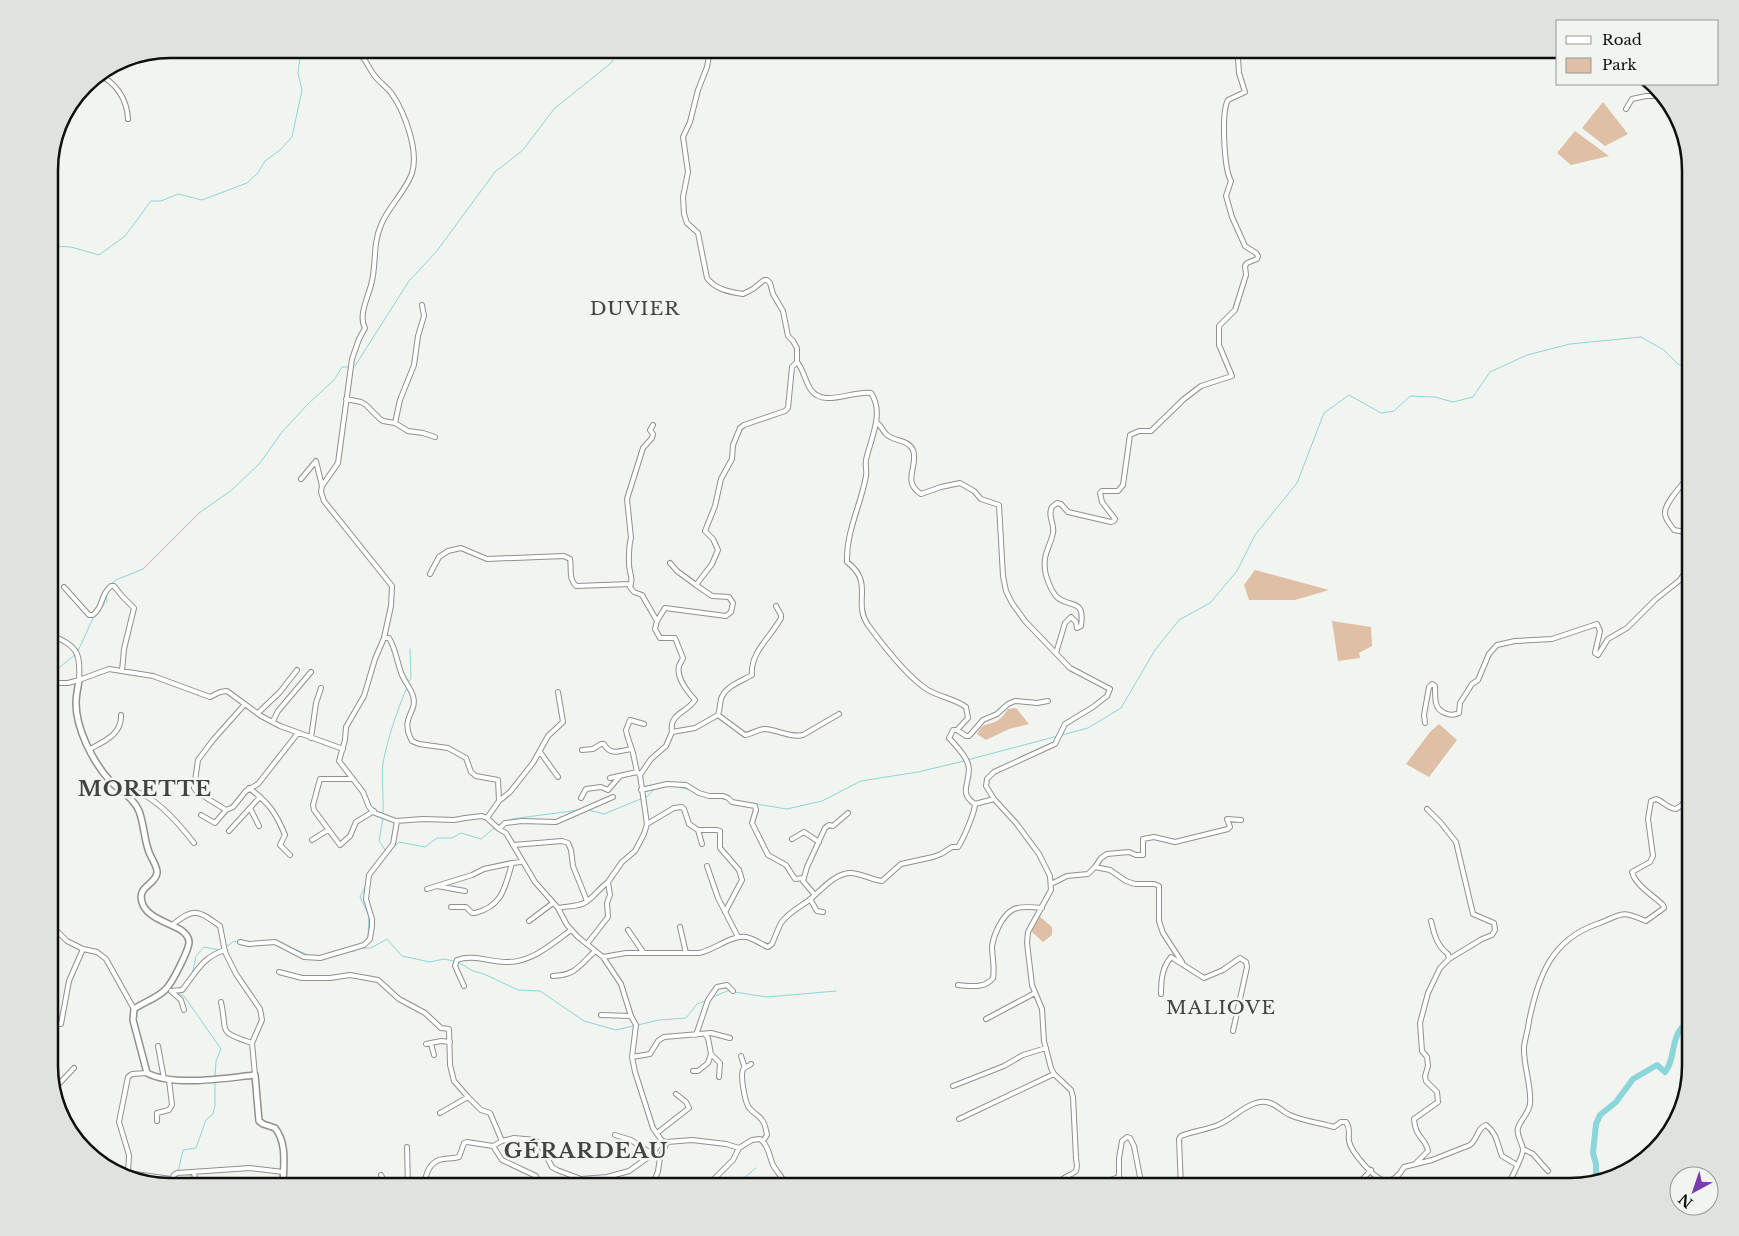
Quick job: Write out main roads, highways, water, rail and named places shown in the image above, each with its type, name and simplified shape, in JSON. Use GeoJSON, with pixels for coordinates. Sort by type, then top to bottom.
{"type":"FeatureCollection","features":[{"type":"Feature","properties":{"kind":"waterway"},"geometry":{"type":"LineString","coordinates":[[58,246],[71,247],[99,255],[125,236],[151,201],[161,201],[178,194],[202,200],[247,183],[258,173],[265,161],[280,150],[292,137],[302,90],[298,73],[300,58]]}},
{"type":"Feature","properties":{"kind":"waterway"},"geometry":{"type":"LineString","coordinates":[[355,366],[409,281],[436,252],[495,172],[523,150],[554,109],[611,63],[614,58]]}},
{"type":"Feature","properties":{"kind":"waterway"},"geometry":{"type":"LineString","coordinates":[[1062,735],[1088,728],[1121,708],[1155,650],[1179,620],[1210,603],[1237,571],[1255,535],[1297,483],[1324,413],[1349,395],[1381,413],[1394,411],[1410,396],[1435,397],[1453,402],[1473,397],[1490,372],[1527,355],[1570,344],[1641,337],[1664,350],[1679,365],[1682,364]]}},
{"type":"Feature","properties":{"kind":"waterway"},"geometry":{"type":"LineString","coordinates":[[111,584],[143,569],[199,513],[232,490],[260,463],[282,432],[334,380],[342,367],[348,367]]}},
{"type":"Feature","properties":{"kind":"waterway"},"geometry":{"type":"LineString","coordinates":[[102,607],[107,601],[106,595]]}},
{"type":"Feature","properties":{"kind":"waterway"},"geometry":{"type":"LineString","coordinates":[[58,669],[77,653],[94,616]]}},
{"type":"Feature","properties":{"kind":"waterway"},"geometry":{"type":"LineString","coordinates":[[408,683],[411,678],[410,649]]}},
{"type":"Feature","properties":{"kind":"waterway"},"geometry":{"type":"LineString","coordinates":[[383,814],[383,763],[393,724],[407,687]]}},
{"type":"Feature","properties":{"kind":"waterway"},"geometry":{"type":"LineString","coordinates":[[967,760],[1058,736]]}},
{"type":"Feature","properties":{"kind":"waterway"},"geometry":{"type":"LineString","coordinates":[[756,804],[787,809],[822,801],[861,781],[918,772],[964,761]]}},
{"type":"Feature","properties":{"kind":"waterway"},"geometry":{"type":"LineString","coordinates":[[678,787],[691,790]]}},
{"type":"Feature","properties":{"kind":"waterway"},"geometry":{"type":"LineString","coordinates":[[588,810],[604,814],[648,796],[655,788]]}},
{"type":"Feature","properties":{"kind":"waterway"},"geometry":{"type":"LineString","coordinates":[[719,798],[728,800]]}},
{"type":"Feature","properties":{"kind":"waterway"},"geometry":{"type":"LineString","coordinates":[[498,825],[512,819],[579,810]]}},
{"type":"Feature","properties":{"kind":"waterway"},"geometry":{"type":"LineString","coordinates":[[383,818],[379,841],[386,851]]}},
{"type":"Feature","properties":{"kind":"waterway"},"geometry":{"type":"LineString","coordinates":[[390,851],[399,842],[425,847],[437,838],[452,838],[461,833],[481,839],[494,828]]}},
{"type":"Feature","properties":{"kind":"waterway"},"geometry":{"type":"LineString","coordinates":[[370,877],[380,864]]}},
{"type":"Feature","properties":{"kind":"waterway"},"geometry":{"type":"LineString","coordinates":[[361,944],[368,937],[369,916],[360,897],[367,883]]}},
{"type":"Feature","properties":{"kind":"waterway"},"geometry":{"type":"LineString","coordinates":[[360,948],[371,948],[387,939],[402,956],[430,962],[444,959],[458,962],[473,971],[484,974],[518,990],[540,991],[584,1021],[616,1030],[659,1020],[686,1018],[697,1004],[705,1001]]}},
{"type":"Feature","properties":{"kind":"waterway"},"geometry":{"type":"LineString","coordinates":[[226,947],[234,941],[240,943]]}},
{"type":"Feature","properties":{"kind":"waterway"},"geometry":{"type":"LineString","coordinates":[[282,944],[308,955]]}},
{"type":"Feature","properties":{"kind":"waterway"},"geometry":{"type":"LineString","coordinates":[[244,945],[249,947],[254,945]]}},
{"type":"Feature","properties":{"kind":"waterway"},"geometry":{"type":"LineString","coordinates":[[193,971],[196,956],[204,947],[220,950]]}},
{"type":"Feature","properties":{"kind":"waterway"},"geometry":{"type":"LineString","coordinates":[[346,952],[355,951],[356,949]]}},
{"type":"Feature","properties":{"kind":"waterway"},"geometry":{"type":"LineString","coordinates":[[711,998],[730,991]]}},
{"type":"Feature","properties":{"kind":"waterway"},"geometry":{"type":"LineString","coordinates":[[734,992],[767,997],[836,991]]}},
{"type":"Feature","properties":{"kind":"waterway"},"geometry":{"type":"LineString","coordinates":[[179,992],[184,996],[221,1049],[216,1061],[215,1076]]}},
{"type":"Feature","properties":{"kind":"waterway"},"geometry":{"type":"LineString","coordinates":[[1598,1175],[1593,1153],[1596,1124],[1600,1115],[1616,1102],[1633,1079],[1657,1065],[1665,1072],[1670,1062],[1675,1040],[1682,1028]]}},
{"type":"Feature","properties":{"kind":"waterway"},"geometry":{"type":"LineString","coordinates":[[178,1172],[183,1150],[196,1148],[206,1120],[213,1114],[215,1080]]}},
{"type":"Feature","properties":{"kind":"waterway"},"geometry":{"type":"LineString","coordinates":[[744,1178],[756,1168]]}},
{"type":"Feature","properties":{"kind":"district","name":"DUVIER"},"geometry":{"type":"Point","coordinates":[635,308]}},
{"type":"Feature","properties":{"kind":"district","name":"MORETTE"},"geometry":{"type":"Point","coordinates":[145,789]}},
{"type":"Feature","properties":{"kind":"district","name":"MALIOVE"},"geometry":{"type":"Point","coordinates":[1221,1007]}},
{"type":"Feature","properties":{"kind":"district","name":"GÉRARDEAU"},"geometry":{"type":"Point","coordinates":[586,1151]}}]}
